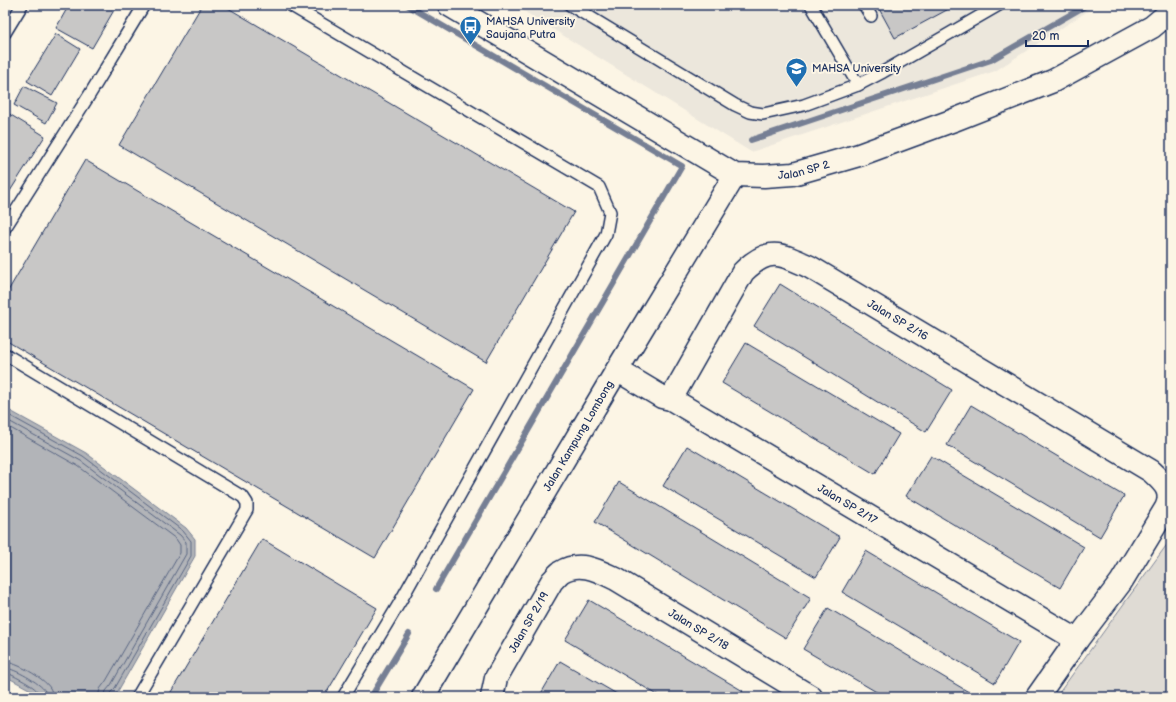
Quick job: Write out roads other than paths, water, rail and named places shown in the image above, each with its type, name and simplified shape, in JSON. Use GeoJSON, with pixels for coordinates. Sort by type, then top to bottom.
{"type":"FeatureCollection","features":[{"type":"Feature","properties":{"kind":"street","name":"Jalan SP 2"},"geometry":{"type":"LineString","coordinates":[[449,5],[735,175],[764,176],[793,174],[859,155],[1053,81],[1152,27],[1171,11]]}},
{"type":"Feature","properties":{"kind":"street","name":"Jalan Kampung Lombong"},"geometry":{"type":"LineString","coordinates":[[423,697],[617,370],[735,175]]}},
{"type":"Feature","properties":{"kind":"street","name":"Jalan SP 2/16"},"geometry":{"type":"LineString","coordinates":[[672,399],[743,272],[754,261],[766,256],[779,254],[810,267],[1151,471],[1166,485],[1169,501],[1166,508],[1121,582],[1078,640]]}},
{"type":"Feature","properties":{"kind":"street","name":"Jalan SP 2/17"},"geometry":{"type":"LineString","coordinates":[[617,370],[662,397],[672,399],[1078,640]]}},
{"type":"Feature","properties":{"kind":"street","name":"Jalan SP 2/19"},"geometry":{"type":"LineString","coordinates":[[492,697],[496,678],[552,581],[561,572],[584,566]]}},
{"type":"Feature","properties":{"kind":"street","name":"Jalan SP 2/18"},"geometry":{"type":"LineString","coordinates":[[584,566],[616,579],[811,697]]}},
{"type":"Feature","properties":{"kind":"street"},"geometry":{"type":"LineString","coordinates":[[1037,697],[1078,640]]}},
{"type":"Feature","properties":{"kind":"lane"},"geometry":{"type":"LineString","coordinates":[[5,33],[22,5]]}},
{"type":"Feature","properties":{"kind":"lane"},"geometry":{"type":"LineString","coordinates":[[5,228],[90,94],[144,5]]}},
{"type":"Feature","properties":{"kind":"lane"},"geometry":{"type":"LineString","coordinates":[[290,5],[599,187],[610,212],[606,234],[400,602],[343,697]]}},
{"type":"Feature","properties":{"kind":"lane"},"geometry":{"type":"LineString","coordinates":[[570,5],[735,105],[750,112],[764,114],[804,105],[858,85],[999,5]]}},
{"type":"Feature","properties":{"kind":"lane"},"geometry":{"type":"LineString","coordinates":[[811,5],[858,85]]}},
{"type":"Feature","properties":{"kind":"lane"},"geometry":{"type":"LineString","coordinates":[[864,5],[871,16]]}},
{"type":"Feature","properties":{"kind":"lane"},"geometry":{"type":"LineString","coordinates":[[5,354],[243,497],[247,503],[247,510],[137,697]]}},
{"type":"Feature","properties":{"kind":"water"},"geometry":{"type":"Polygon","coordinates":[[[5,408],[86,453],[186,528],[195,539],[195,556],[118,691],[112,697],[39,697],[29,689],[5,676],[5,408]]]}},
{"type":"Feature","properties":{"kind":"waterway"},"geometry":{"type":"LineString","coordinates":[[407,5],[682,166],[436,589]]}},
{"type":"Feature","properties":{"kind":"waterway"},"geometry":{"type":"LineString","coordinates":[[751,140],[991,60],[1087,5]]}},
{"type":"Feature","properties":{"kind":"waterway"},"geometry":{"type":"LineString","coordinates":[[371,697],[409,634]]}},
{"type":"Feature","properties":{"kind":"place","name":"MAHSA University Saujana Putra"},"geometry":{"type":"Point","coordinates":[471,46]}},
{"type":"Feature","properties":{"kind":"place","name":"MAHSA University"},"geometry":{"type":"Point","coordinates":[796,88]}}]}
